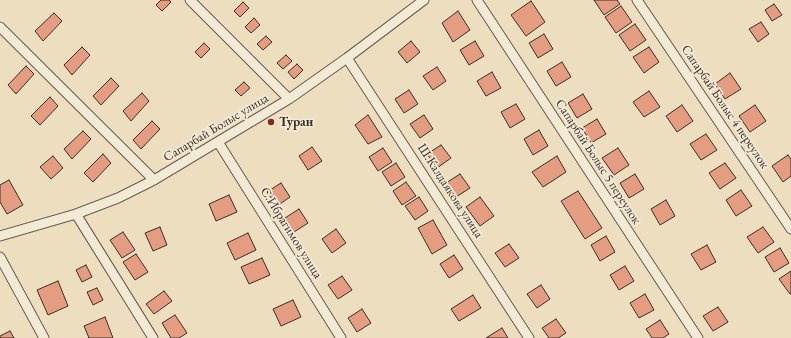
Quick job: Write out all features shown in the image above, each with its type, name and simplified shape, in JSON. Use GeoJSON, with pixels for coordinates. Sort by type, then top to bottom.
{"type":"FeatureCollection","features":[{"type":"Feature","properties":{"kind":"street"},"geometry":{"type":"LineString","coordinates":[[190,0],[289,99]]}},
{"type":"Feature","properties":{"kind":"street"},"geometry":{"type":"LineString","coordinates":[[406,0],[412,8]]}},
{"type":"Feature","properties":{"kind":"street","name":"Сапарбай Болыс улица"},"geometry":{"type":"LineString","coordinates":[[0,236],[76,214],[118,198],[154,180],[289,99],[347,58],[424,0]]}},
{"type":"Feature","properties":{"kind":"street","name":"Сапарбай Болыс 5 переулок"},"geometry":{"type":"LineString","coordinates":[[477,0],[698,338]]}},
{"type":"Feature","properties":{"kind":"street","name":"Сапарбай Болыс 4 переулок"},"geometry":{"type":"LineString","coordinates":[[637,0],[791,229]]}},
{"type":"Feature","properties":{"kind":"street"},"geometry":{"type":"LineString","coordinates":[[0,26],[154,180]]}},
{"type":"Feature","properties":{"kind":"street","name":"Ш.Калдаякова улица"},"geometry":{"type":"LineString","coordinates":[[347,58],[529,338]]}},
{"type":"Feature","properties":{"kind":"street","name":"С.Ибрагимов улица"},"geometry":{"type":"LineString","coordinates":[[218,142],[341,338]]}},
{"type":"Feature","properties":{"kind":"street"},"geometry":{"type":"LineString","coordinates":[[76,214],[153,338]]}},
{"type":"Feature","properties":{"kind":"street"},"geometry":{"type":"LineString","coordinates":[[0,257],[44,338]]}},
{"type":"Feature","properties":{"kind":"building"},"geometry":{"type":"Polygon","coordinates":[[[161,0],[169,0],[171,2],[162,11],[156,5],[161,0]]]}},
{"type":"Feature","properties":{"kind":"building"},"geometry":{"type":"Polygon","coordinates":[[[594,0],[617,0],[620,4],[604,15],[594,0]]]}},
{"type":"Feature","properties":{"kind":"building"},"geometry":{"type":"Polygon","coordinates":[[[531,1],[545,22],[526,36],[511,15],[531,1]]]}},
{"type":"Feature","properties":{"kind":"building"},"geometry":{"type":"Polygon","coordinates":[[[243,2],[249,8],[240,17],[234,11],[243,2]]]}},
{"type":"Feature","properties":{"kind":"building"},"geometry":{"type":"Polygon","coordinates":[[[774,4],[782,15],[772,21],[765,10],[774,4]]]}},
{"type":"Feature","properties":{"kind":"building"},"geometry":{"type":"Polygon","coordinates":[[[621,6],[632,22],[616,33],[605,17],[621,6]]]}},
{"type":"Feature","properties":{"kind":"building"},"geometry":{"type":"Polygon","coordinates":[[[458,11],[470,30],[453,42],[442,23],[458,11]]]}},
{"type":"Feature","properties":{"kind":"building"},"geometry":{"type":"Polygon","coordinates":[[[54,13],[62,21],[43,41],[35,31],[54,13]]]}},
{"type":"Feature","properties":{"kind":"building"},"geometry":{"type":"Polygon","coordinates":[[[254,18],[260,25],[251,33],[245,27],[254,18]]]}},
{"type":"Feature","properties":{"kind":"building"},"geometry":{"type":"Polygon","coordinates":[[[761,22],[769,34],[758,42],[749,29],[761,22]]]}},
{"type":"Feature","properties":{"kind":"building"},"geometry":{"type":"Polygon","coordinates":[[[635,24],[646,40],[630,51],[619,35],[635,24]]]}},
{"type":"Feature","properties":{"kind":"building"},"geometry":{"type":"Polygon","coordinates":[[[544,34],[553,49],[538,58],[529,43],[544,34]]]}},
{"type":"Feature","properties":{"kind":"building"},"geometry":{"type":"Polygon","coordinates":[[[266,36],[272,42],[263,50],[257,44],[266,36]]]}},
{"type":"Feature","properties":{"kind":"building"},"geometry":{"type":"Polygon","coordinates":[[[411,41],[420,52],[407,63],[398,52],[411,41]]]}},
{"type":"Feature","properties":{"kind":"building"},"geometry":{"type":"Polygon","coordinates":[[[475,41],[484,56],[469,65],[460,50],[475,41]]]}},
{"type":"Feature","properties":{"kind":"building"},"geometry":{"type":"Polygon","coordinates":[[[204,43],[210,49],[201,58],[195,52],[204,43]]]}},
{"type":"Feature","properties":{"kind":"building"},"geometry":{"type":"Polygon","coordinates":[[[82,47],[90,55],[72,75],[64,65],[82,47]]]}},
{"type":"Feature","properties":{"kind":"building"},"geometry":{"type":"Polygon","coordinates":[[[649,47],[659,62],[644,73],[633,57],[649,47]]]}},
{"type":"Feature","properties":{"kind":"building"},"geometry":{"type":"Polygon","coordinates":[[[286,55],[292,61],[283,69],[277,63],[286,55]]]}},
{"type":"Feature","properties":{"kind":"building"},"geometry":{"type":"Polygon","coordinates":[[[562,62],[571,77],[556,86],[547,71],[562,62]]]}},
{"type":"Feature","properties":{"kind":"building"},"geometry":{"type":"Polygon","coordinates":[[[297,64],[303,70],[294,79],[288,72],[297,64]]]}},
{"type":"Feature","properties":{"kind":"building"},"geometry":{"type":"Polygon","coordinates":[[[26,66],[34,74],[16,94],[8,85],[26,66]]]}},
{"type":"Feature","properties":{"kind":"building"},"geometry":{"type":"Polygon","coordinates":[[[437,67],[446,81],[433,90],[423,76],[437,67]]]}},
{"type":"Feature","properties":{"kind":"building"},"geometry":{"type":"Polygon","coordinates":[[[492,72],[501,88],[486,96],[477,81],[492,72]]]}},
{"type":"Feature","properties":{"kind":"building"},"geometry":{"type":"Polygon","coordinates":[[[730,73],[741,89],[725,99],[715,84],[730,73]]]}},
{"type":"Feature","properties":{"kind":"building"},"geometry":{"type":"Polygon","coordinates":[[[111,78],[119,86],[101,105],[93,96],[111,78]]]}},
{"type":"Feature","properties":{"kind":"building"},"geometry":{"type":"Polygon","coordinates":[[[244,82],[250,88],[241,96],[235,90],[244,82]]]}},
{"type":"Feature","properties":{"kind":"building"},"geometry":{"type":"Polygon","coordinates":[[[409,90],[418,104],[404,113],[395,99],[409,90]]]}},
{"type":"Feature","properties":{"kind":"building"},"geometry":{"type":"Polygon","coordinates":[[[649,91],[660,107],[644,117],[633,102],[649,91]]]}},
{"type":"Feature","properties":{"kind":"building"},"geometry":{"type":"Polygon","coordinates":[[[142,93],[149,101],[131,121],[123,111],[142,93]]]}},
{"type":"Feature","properties":{"kind":"building"},"geometry":{"type":"Polygon","coordinates":[[[583,94],[592,109],[577,118],[568,103],[583,94]]]}},
{"type":"Feature","properties":{"kind":"building"},"geometry":{"type":"Polygon","coordinates":[[[50,97],[58,106],[40,125],[31,116],[50,97]]]}},
{"type":"Feature","properties":{"kind":"building"},"geometry":{"type":"Polygon","coordinates":[[[516,104],[525,119],[510,128],[501,112],[516,104]]]}},
{"type":"Feature","properties":{"kind":"building"},"geometry":{"type":"Polygon","coordinates":[[[682,105],[693,121],[677,132],[666,116],[682,105]]]}},
{"type":"Feature","properties":{"kind":"building"},"geometry":{"type":"Polygon","coordinates":[[[755,105],[766,121],[750,132],[739,116],[755,105]]]}},
{"type":"Feature","properties":{"kind":"building"},"geometry":{"type":"Polygon","coordinates":[[[368,115],[382,137],[368,144],[355,125],[368,115]]]}},
{"type":"Feature","properties":{"kind":"building"},"geometry":{"type":"Polygon","coordinates":[[[424,115],[433,129],[420,138],[410,124],[424,115]]]}},
{"type":"Feature","properties":{"kind":"building"},"geometry":{"type":"Polygon","coordinates":[[[597,119],[606,134],[591,143],[582,128],[597,119]]]}},
{"type":"Feature","properties":{"kind":"building"},"geometry":{"type":"Polygon","coordinates":[[[152,121],[160,129],[141,149],[133,140],[152,121]]]}},
{"type":"Feature","properties":{"kind":"building"},"geometry":{"type":"Polygon","coordinates":[[[539,130],[548,146],[533,155],[524,139],[539,130]]]}},
{"type":"Feature","properties":{"kind":"building"},"geometry":{"type":"Polygon","coordinates":[[[83,131],[91,139],[72,159],[64,149],[83,131]]]}},
{"type":"Feature","properties":{"kind":"building"},"geometry":{"type":"Polygon","coordinates":[[[706,134],[717,150],[701,160],[690,144],[706,134]]]}},
{"type":"Feature","properties":{"kind":"building"},"geometry":{"type":"Polygon","coordinates":[[[441,145],[451,158],[437,168],[427,154],[441,145]]]}},
{"type":"Feature","properties":{"kind":"building"},"geometry":{"type":"Polygon","coordinates":[[[312,147],[322,161],[308,170],[299,156],[312,147]]]}},
{"type":"Feature","properties":{"kind":"building"},"geometry":{"type":"Polygon","coordinates":[[[383,148],[392,162],[378,171],[369,157],[383,148]]]}},
{"type":"Feature","properties":{"kind":"building"},"geometry":{"type":"Polygon","coordinates":[[[618,148],[629,165],[614,175],[602,158],[618,148]]]}},
{"type":"Feature","properties":{"kind":"building"},"geometry":{"type":"Polygon","coordinates":[[[103,154],[111,163],[93,182],[84,173],[103,154]]]}},
{"type":"Feature","properties":{"kind":"building"},"geometry":{"type":"Polygon","coordinates":[[[788,155],[791,159],[791,176],[783,182],[772,166],[788,155]]]}},
{"type":"Feature","properties":{"kind":"building"},"geometry":{"type":"Polygon","coordinates":[[[53,156],[63,168],[51,179],[40,167],[53,156]]]}},
{"type":"Feature","properties":{"kind":"building"},"geometry":{"type":"Polygon","coordinates":[[[557,156],[566,172],[543,187],[532,172],[557,156]]]}},
{"type":"Feature","properties":{"kind":"building"},"geometry":{"type":"Polygon","coordinates":[[[396,163],[405,177],[391,186],[382,172],[396,163]]]}},
{"type":"Feature","properties":{"kind":"building"},"geometry":{"type":"Polygon","coordinates":[[[725,163],[736,178],[720,189],[709,173],[725,163]]]}},
{"type":"Feature","properties":{"kind":"building"},"geometry":{"type":"Polygon","coordinates":[[[460,174],[470,188],[456,197],[446,183],[460,174]]]}},
{"type":"Feature","properties":{"kind":"building"},"geometry":{"type":"Polygon","coordinates":[[[635,174],[644,189],[629,198],[620,183],[635,174]]]}},
{"type":"Feature","properties":{"kind":"building"},"geometry":{"type":"Polygon","coordinates":[[[9,180],[23,205],[7,214],[0,202],[0,185],[9,180]]]}},
{"type":"Feature","properties":{"kind":"building"},"geometry":{"type":"Polygon","coordinates":[[[406,182],[416,196],[402,205],[393,191],[406,182]]]}},
{"type":"Feature","properties":{"kind":"building"},"geometry":{"type":"Polygon","coordinates":[[[281,183],[290,197],[277,206],[267,192],[281,183]]]}},
{"type":"Feature","properties":{"kind":"building"},"geometry":{"type":"Polygon","coordinates":[[[741,190],[752,206],[736,216],[726,200],[741,190]]]}},
{"type":"Feature","properties":{"kind":"building"},"geometry":{"type":"Polygon","coordinates":[[[578,191],[602,228],[585,239],[561,201],[578,191]]]}},
{"type":"Feature","properties":{"kind":"building"},"geometry":{"type":"Polygon","coordinates":[[[229,195],[237,212],[216,221],[209,204],[229,195]]]}},
{"type":"Feature","properties":{"kind":"building"},"geometry":{"type":"Polygon","coordinates":[[[419,197],[428,211],[415,220],[405,206],[419,197]]]}},
{"type":"Feature","properties":{"kind":"building"},"geometry":{"type":"Polygon","coordinates":[[[480,197],[494,216],[480,226],[466,207],[480,197]]]}},
{"type":"Feature","properties":{"kind":"building"},"geometry":{"type":"Polygon","coordinates":[[[666,200],[675,216],[660,225],[651,209],[666,200]]]}},
{"type":"Feature","properties":{"kind":"building"},"geometry":{"type":"Polygon","coordinates":[[[299,209],[308,223],[294,232],[285,218],[299,209]]]}},
{"type":"Feature","properties":{"kind":"building"},"geometry":{"type":"Polygon","coordinates":[[[433,220],[447,245],[432,254],[418,228],[433,220]]]}},
{"type":"Feature","properties":{"kind":"building"},"geometry":{"type":"Polygon","coordinates":[[[160,227],[167,245],[153,251],[145,233],[160,227]]]}},
{"type":"Feature","properties":{"kind":"building"},"geometry":{"type":"Polygon","coordinates":[[[763,227],[774,242],[758,253],[747,237],[763,227]]]}},
{"type":"Feature","properties":{"kind":"building"},"geometry":{"type":"Polygon","coordinates":[[[336,229],[346,243],[332,253],[322,239],[336,229]]]}},
{"type":"Feature","properties":{"kind":"building"},"geometry":{"type":"Polygon","coordinates":[[[123,232],[135,250],[122,258],[110,240],[123,232]]]}},
{"type":"Feature","properties":{"kind":"building"},"geometry":{"type":"Polygon","coordinates":[[[248,233],[256,250],[235,260],[227,243],[248,233]]]}},
{"type":"Feature","properties":{"kind":"building"},"geometry":{"type":"Polygon","coordinates":[[[606,236],[615,252],[600,261],[591,245],[606,236]]]}},
{"type":"Feature","properties":{"kind":"building"},"geometry":{"type":"Polygon","coordinates":[[[509,244],[519,258],[505,267],[495,253],[509,244]]]}},
{"type":"Feature","properties":{"kind":"building"},"geometry":{"type":"Polygon","coordinates":[[[707,245],[716,262],[701,270],[691,254],[707,245]]]}},
{"type":"Feature","properties":{"kind":"building"},"geometry":{"type":"Polygon","coordinates":[[[780,248],[789,263],[774,272],[765,257],[780,248]]]}},
{"type":"Feature","properties":{"kind":"building"},"geometry":{"type":"Polygon","coordinates":[[[136,254],[148,272],[135,280],[123,262],[136,254]]]}},
{"type":"Feature","properties":{"kind":"building"},"geometry":{"type":"Polygon","coordinates":[[[454,255],[463,269],[449,278],[440,264],[454,255]]]}},
{"type":"Feature","properties":{"kind":"building"},"geometry":{"type":"Polygon","coordinates":[[[262,258],[270,275],[249,284],[241,267],[262,258]]]}},
{"type":"Feature","properties":{"kind":"building"},"geometry":{"type":"Polygon","coordinates":[[[86,265],[92,277],[82,282],[76,270],[86,265]]]}},
{"type":"Feature","properties":{"kind":"building"},"geometry":{"type":"Polygon","coordinates":[[[625,266],[634,281],[619,290],[610,275],[625,266]]]}},
{"type":"Feature","properties":{"kind":"building"},"geometry":{"type":"Polygon","coordinates":[[[791,271],[791,294],[790,294],[779,279],[791,271]]]}},
{"type":"Feature","properties":{"kind":"building"},"geometry":{"type":"Polygon","coordinates":[[[342,276],[352,290],[338,299],[328,285],[342,276]]]}},
{"type":"Feature","properties":{"kind":"building"},"geometry":{"type":"Polygon","coordinates":[[[58,281],[68,306],[48,315],[37,290],[58,281]]]}},
{"type":"Feature","properties":{"kind":"building"},"geometry":{"type":"Polygon","coordinates":[[[541,285],[550,299],[537,308],[527,294],[541,285]]]}},
{"type":"Feature","properties":{"kind":"building"},"geometry":{"type":"Polygon","coordinates":[[[97,288],[103,300],[93,305],[87,292],[97,288]]]}},
{"type":"Feature","properties":{"kind":"building"},"geometry":{"type":"Polygon","coordinates":[[[164,291],[172,301],[154,314],[146,304],[164,291]]]}},
{"type":"Feature","properties":{"kind":"building"},"geometry":{"type":"Polygon","coordinates":[[[645,294],[654,310],[639,318],[630,303],[645,294]]]}},
{"type":"Feature","properties":{"kind":"building"},"geometry":{"type":"Polygon","coordinates":[[[473,295],[481,308],[459,321],[451,309],[473,295]]]}},
{"type":"Feature","properties":{"kind":"building"},"geometry":{"type":"Polygon","coordinates":[[[293,300],[301,317],[281,326],[273,309],[293,300]]]}},
{"type":"Feature","properties":{"kind":"building"},"geometry":{"type":"Polygon","coordinates":[[[718,307],[728,322],[713,331],[703,316],[718,307]]]}},
{"type":"Feature","properties":{"kind":"building"},"geometry":{"type":"Polygon","coordinates":[[[362,309],[371,323],[357,332],[348,318],[362,309]]]}},
{"type":"Feature","properties":{"kind":"building"},"geometry":{"type":"Polygon","coordinates":[[[175,315],[187,333],[179,338],[171,338],[162,323],[175,315]]]}},
{"type":"Feature","properties":{"kind":"building"},"geometry":{"type":"Polygon","coordinates":[[[105,317],[113,338],[89,338],[84,326],[105,317]]]}},
{"type":"Feature","properties":{"kind":"building"},"geometry":{"type":"Polygon","coordinates":[[[556,319],[566,333],[558,338],[549,338],[542,328],[556,319]]]}},
{"type":"Feature","properties":{"kind":"building"},"geometry":{"type":"Polygon","coordinates":[[[660,320],[669,334],[663,338],[652,338],[646,329],[660,320]]]}},
{"type":"Feature","properties":{"kind":"building"},"geometry":{"type":"Polygon","coordinates":[[[502,328],[508,338],[486,338],[502,328]]]}},
{"type":"Feature","properties":{"kind":"building"},"geometry":{"type":"Polygon","coordinates":[[[10,331],[14,338],[0,338],[0,336],[10,331]]]}},
{"type":"Feature","properties":{"kind":"place","name":"Туран"},"geometry":{"type":"Point","coordinates":[271,122]}}]}
